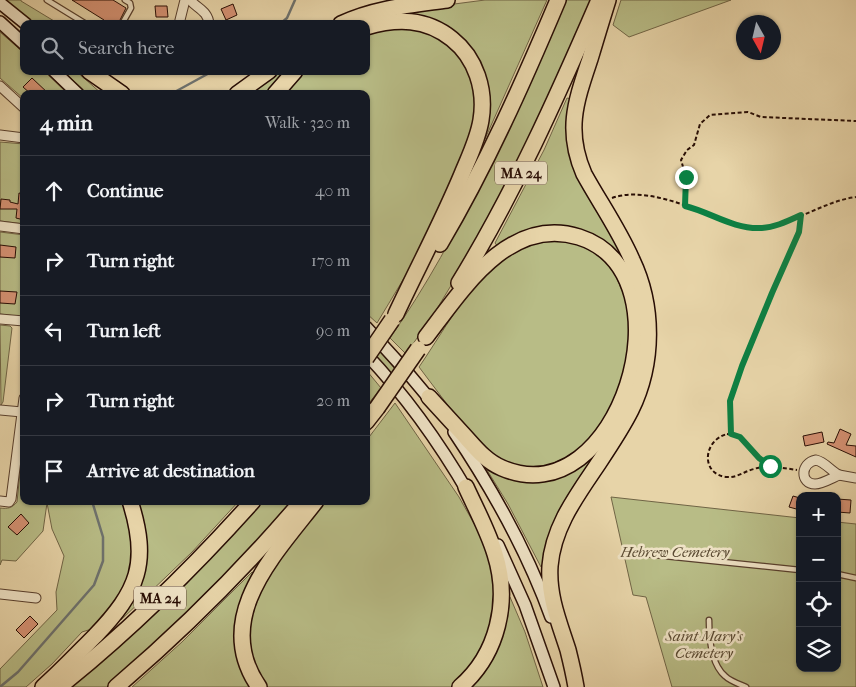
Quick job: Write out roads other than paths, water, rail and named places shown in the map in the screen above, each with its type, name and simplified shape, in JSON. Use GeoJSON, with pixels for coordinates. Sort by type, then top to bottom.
{"type":"FeatureCollection","features":[{"type":"Feature","properties":{"kind":"highway"},"geometry":{"type":"LineString","coordinates":[[350,20],[383,9],[447,0]]}},
{"type":"Feature","properties":{"kind":"highway","name":"MA 24"},"geometry":{"type":"LineString","coordinates":[[370,350],[432,259],[480,173],[509,114],[558,0]]}},
{"type":"Feature","properties":{"kind":"highway","name":"MA 24"},"geometry":{"type":"LineString","coordinates":[[370,418],[422,343],[477,254],[510,195],[554,104],[599,0]]}},
{"type":"Feature","properties":{"kind":"highway"},"geometry":{"type":"LineString","coordinates":[[576,687],[568,650],[553,603],[550,581],[553,550],[557,535],[568,510],[622,427],[632,408],[644,375],[648,342],[647,309],[641,281],[624,242],[580,164],[574,140],[573,127],[577,100],[608,0]]}},
{"type":"Feature","properties":{"kind":"highway"},"geometry":{"type":"LineString","coordinates":[[370,26],[386,22],[410,21],[436,28],[457,42],[471,60],[480,82],[481,120],[474,144],[445,214],[394,317]]}},
{"type":"Feature","properties":{"kind":"highway"},"geometry":{"type":"LineString","coordinates":[[95,75],[116,90]]}},
{"type":"Feature","properties":{"kind":"highway"},"geometry":{"type":"LineString","coordinates":[[243,90],[263,75]]}},
{"type":"Feature","properties":{"kind":"highway"},"geometry":{"type":"LineString","coordinates":[[278,90],[292,75]]}},
{"type":"Feature","properties":{"kind":"highway"},"geometry":{"type":"LineString","coordinates":[[422,343],[452,302],[489,261],[503,250],[520,241],[551,233],[582,238],[600,248],[613,260],[628,285],[636,324],[633,364],[620,406],[609,425],[589,450],[577,460],[562,468],[528,473],[502,468],[483,455],[429,397]]}},
{"type":"Feature","properties":{"kind":"highway"},"geometry":{"type":"LineString","coordinates":[[460,687],[479,668],[488,652],[497,628],[501,601],[501,581],[495,554],[466,487]]}},
{"type":"Feature","properties":{"kind":"highway"},"geometry":{"type":"LineString","coordinates":[[43,687],[108,622],[122,605],[130,591],[138,567],[140,546],[137,522],[131,505]]}},
{"type":"Feature","properties":{"kind":"highway","name":"MA 24"},"geometry":{"type":"LineString","coordinates":[[58,687],[116,639],[165,593],[212,547],[249,505]]}},
{"type":"Feature","properties":{"kind":"highway","name":"MA 24"},"geometry":{"type":"LineString","coordinates":[[116,687],[219,592],[298,505]]}},
{"type":"Feature","properties":{"kind":"highway"},"geometry":{"type":"LineString","coordinates":[[259,687],[250,670],[244,649],[243,625],[246,607],[252,590],[261,575],[313,505]]}},
{"type":"Feature","properties":{"kind":"main road"},"geometry":{"type":"LineString","coordinates":[[0,3],[21,20]]}},
{"type":"Feature","properties":{"kind":"main road"},"geometry":{"type":"LineString","coordinates":[[0,22],[20,40]]}},
{"type":"Feature","properties":{"kind":"main road"},"geometry":{"type":"LineString","coordinates":[[58,75],[74,90]]}},
{"type":"Feature","properties":{"kind":"main road"},"geometry":{"type":"LineString","coordinates":[[88,75],[105,90]]}},
{"type":"Feature","properties":{"kind":"main road"},"geometry":{"type":"LineString","coordinates":[[370,331],[429,397],[480,472],[520,544],[549,612],[576,687]]}},
{"type":"Feature","properties":{"kind":"main road"},"geometry":{"type":"LineString","coordinates":[[370,361],[415,412],[466,487],[512,575],[554,687]]}},
{"type":"Feature","properties":{"kind":"street"},"geometry":{"type":"LineString","coordinates":[[180,20],[186,0]]}},
{"type":"Feature","properties":{"kind":"street"},"geometry":{"type":"LineString","coordinates":[[190,0],[204,11],[208,20]]}},
{"type":"Feature","properties":{"kind":"street"},"geometry":{"type":"LineString","coordinates":[[0,86],[20,104]]}},
{"type":"Feature","properties":{"kind":"street"},"geometry":{"type":"LineString","coordinates":[[0,135],[20,138]]}},
{"type":"Feature","properties":{"kind":"street"},"geometry":{"type":"LineString","coordinates":[[0,226],[20,228]]}},
{"type":"Feature","properties":{"kind":"street"},"geometry":{"type":"LineString","coordinates":[[0,319],[20,322]]}},
{"type":"Feature","properties":{"kind":"street"},"geometry":{"type":"LineString","coordinates":[[0,410],[20,412]]}},
{"type":"Feature","properties":{"kind":"street"},"geometry":{"type":"LineString","coordinates":[[0,501],[10,501],[20,427]]}},
{"type":"Feature","properties":{"kind":"street"},"geometry":{"type":"LineString","coordinates":[[839,476],[813,484],[806,480],[804,471],[809,462],[816,460],[824,463],[839,476],[856,478]]}},
{"type":"Feature","properties":{"kind":"street"},"geometry":{"type":"LineString","coordinates":[[0,594],[36,598]]}},
{"type":"Feature","properties":{"kind":"lane"},"geometry":{"type":"LineString","coordinates":[[47,0],[80,20]]}},
{"type":"Feature","properties":{"kind":"lane"},"geometry":{"type":"LineString","coordinates":[[124,20],[131,8],[130,3],[125,0]]}},
{"type":"Feature","properties":{"kind":"lane"},"geometry":{"type":"LineString","coordinates":[[645,554],[796,570]]}},
{"type":"Feature","properties":{"kind":"lane"},"geometry":{"type":"LineString","coordinates":[[841,575],[856,578]]}},
{"type":"Feature","properties":{"kind":"lane"},"geometry":{"type":"LineString","coordinates":[[709,620],[710,643],[720,670],[725,676],[746,687]]}},
{"type":"Feature","properties":{"kind":"waterway"},"geometry":{"type":"LineString","coordinates":[[285,20],[295,0]]}},
{"type":"Feature","properties":{"kind":"waterway"},"geometry":{"type":"LineString","coordinates":[[178,90],[206,75]]}},
{"type":"Feature","properties":{"kind":"waterway"},"geometry":{"type":"LineString","coordinates":[[0,687],[18,672],[94,585],[103,561],[103,537],[93,505]]}},
{"type":"Feature","properties":{"kind":"park label","name":"Hebrew Cemetery"},"geometry":{"type":"Point","coordinates":[675,552]}},
{"type":"Feature","properties":{"kind":"park label","name":"Saint Mary's Cemetery"},"geometry":{"type":"Point","coordinates":[704,644]}}]}
